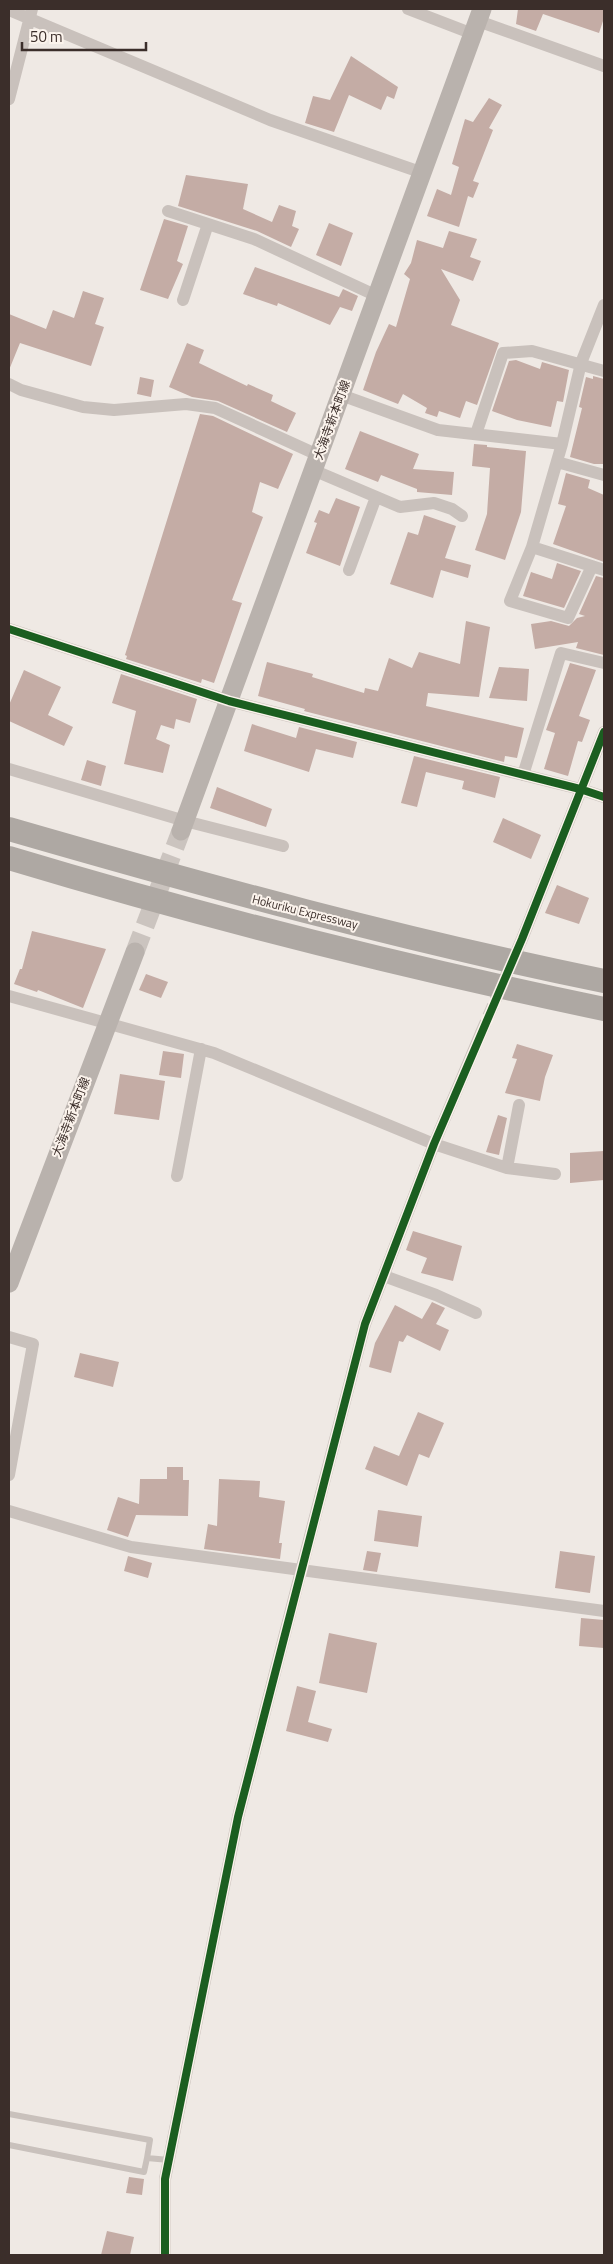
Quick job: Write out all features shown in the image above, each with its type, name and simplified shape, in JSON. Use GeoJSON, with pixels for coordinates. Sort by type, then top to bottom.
{"type":"FeatureCollection","features":[{"type":"Feature","properties":{"kind":"highway","name":"Hokuriku Expressway"},"geometry":{"type":"LineString","coordinates":[[9,829],[235,894],[520,964],[604,981]]}},
{"type":"Feature","properties":{"kind":"highway"},"geometry":{"type":"LineString","coordinates":[[9,858],[283,935],[366,956],[604,1009]]}},
{"type":"Feature","properties":{"kind":"main road","name":"大海寺新本町線"},"geometry":{"type":"LineString","coordinates":[[183,826],[478,21]]}},
{"type":"Feature","properties":{"kind":"main road","name":"大海寺新本町線"},"geometry":{"type":"LineString","coordinates":[[9,1283],[135,952]]}},
{"type":"Feature","properties":{"kind":"street"},"geometry":{"type":"LineString","coordinates":[[408,9],[478,21],[604,66]]}},
{"type":"Feature","properties":{"kind":"street"},"geometry":{"type":"LineString","coordinates":[[9,10],[30,14],[270,120],[423,173]]}},
{"type":"Feature","properties":{"kind":"street"},"geometry":{"type":"LineString","coordinates":[[9,99],[30,14]]}},
{"type":"Feature","properties":{"kind":"street"},"geometry":{"type":"LineString","coordinates":[[168,212],[254,239],[377,296]]}},
{"type":"Feature","properties":{"kind":"street"},"geometry":{"type":"LineString","coordinates":[[183,300],[208,224]]}},
{"type":"Feature","properties":{"kind":"street"},"geometry":{"type":"LineString","coordinates":[[592,566],[568,618],[510,601],[532,547],[562,444],[582,363],[604,305]]}},
{"type":"Feature","properties":{"kind":"street"},"geometry":{"type":"LineString","coordinates":[[476,434],[503,353],[532,352],[582,363],[604,371]]}},
{"type":"Feature","properties":{"kind":"street"},"geometry":{"type":"LineString","coordinates":[[9,384],[21,390],[83,406],[114,410],[186,404],[215,408],[316,462],[376,497],[400,508],[434,503],[452,509],[462,516]]}},
{"type":"Feature","properties":{"kind":"street"},"geometry":{"type":"LineString","coordinates":[[341,395],[438,430],[562,444]]}},
{"type":"Feature","properties":{"kind":"street"},"geometry":{"type":"LineString","coordinates":[[557,462],[604,475]]}},
{"type":"Feature","properties":{"kind":"street"},"geometry":{"type":"LineString","coordinates":[[349,570],[376,497]]}},
{"type":"Feature","properties":{"kind":"street"},"geometry":{"type":"LineString","coordinates":[[532,547],[604,570]]}},
{"type":"Feature","properties":{"kind":"street"},"geometry":{"type":"LineString","coordinates":[[9,629],[229,701],[580,789],[604,798]]}},
{"type":"Feature","properties":{"kind":"street"},"geometry":{"type":"LineString","coordinates":[[523,775],[560,653],[604,663]]}},
{"type":"Feature","properties":{"kind":"street"},"geometry":{"type":"LineString","coordinates":[[522,939],[604,732]]}},
{"type":"Feature","properties":{"kind":"street"},"geometry":{"type":"LineString","coordinates":[[9,769],[183,826],[283,846]]}},
{"type":"Feature","properties":{"kind":"street"},"geometry":{"type":"LineString","coordinates":[[9,996],[200,1049],[434,1144],[508,1168],[555,1174]]}},
{"type":"Feature","properties":{"kind":"street"},"geometry":{"type":"LineString","coordinates":[[165,2255],[165,2180],[238,1817],[301,1571],[365,1324],[434,1144],[481,1033]]}},
{"type":"Feature","properties":{"kind":"street"},"geometry":{"type":"LineString","coordinates":[[177,1176],[200,1049]]}},
{"type":"Feature","properties":{"kind":"street"},"geometry":{"type":"LineString","coordinates":[[508,1168],[519,1105]]}},
{"type":"Feature","properties":{"kind":"street"},"geometry":{"type":"LineString","coordinates":[[384,1276],[436,1295],[476,1313]]}},
{"type":"Feature","properties":{"kind":"street"},"geometry":{"type":"LineString","coordinates":[[9,1337],[33,1344],[9,1474]]}},
{"type":"Feature","properties":{"kind":"street"},"geometry":{"type":"LineString","coordinates":[[9,1511],[131,1547],[604,1611]]}},
{"type":"Feature","properties":{"kind":"lane"},"geometry":{"type":"LineString","coordinates":[[9,2114],[150,2140],[144,2172],[9,2145]]}},
{"type":"Feature","properties":{"kind":"lane"},"geometry":{"type":"LineString","coordinates":[[147,2158],[169,2160]]}},
{"type":"Feature","properties":{"kind":"building"},"geometry":{"type":"Polygon","coordinates":[[[518,9],[604,9],[604,18],[599,33],[543,14],[536,31],[516,24],[518,9]]]}},
{"type":"Feature","properties":{"kind":"building"},"geometry":{"type":"Polygon","coordinates":[[[351,56],[398,87],[394,99],[387,96],[381,110],[349,95],[334,132],[305,123],[313,96],[330,100],[351,56]]]}},
{"type":"Feature","properties":{"kind":"building"},"geometry":{"type":"Polygon","coordinates":[[[489,98],[502,105],[489,128],[493,130],[473,181],[479,183],[473,198],[468,196],[459,227],[427,216],[437,189],[451,195],[459,167],[452,164],[465,119],[473,122],[489,98]]]}},
{"type":"Feature","properties":{"kind":"building"},"geometry":{"type":"Polygon","coordinates":[[[186,175],[248,184],[243,209],[272,222],[279,205],[296,211],[292,226],[299,229],[291,247],[257,231],[178,206],[186,175]]]}},
{"type":"Feature","properties":{"kind":"building"},"geometry":{"type":"Polygon","coordinates":[[[164,219],[188,226],[177,261],[183,264],[168,299],[140,290],[164,219]]]}},
{"type":"Feature","properties":{"kind":"building"},"geometry":{"type":"Polygon","coordinates":[[[329,223],[353,233],[341,266],[316,255],[329,223]]]}},
{"type":"Feature","properties":{"kind":"building"},"geometry":{"type":"Polygon","coordinates":[[[449,231],[477,239],[470,257],[481,261],[473,281],[441,269],[460,300],[451,325],[499,343],[477,405],[466,401],[460,418],[439,411],[437,417],[425,413],[427,408],[403,394],[398,404],[363,390],[376,352],[389,324],[396,327],[410,279],[404,274],[411,263],[417,240],[443,248],[449,231]]]}},
{"type":"Feature","properties":{"kind":"building"},"geometry":{"type":"Polygon","coordinates":[[[255,267],[339,297],[343,289],[358,296],[352,311],[340,307],[330,325],[278,303],[277,306],[243,294],[255,267]]]}},
{"type":"Feature","properties":{"kind":"building"},"geometry":{"type":"Polygon","coordinates":[[[83,291],[104,298],[95,324],[104,327],[91,366],[20,343],[9,370],[9,314],[46,329],[53,310],[74,318],[83,291]]]}},
{"type":"Feature","properties":{"kind":"building"},"geometry":{"type":"Polygon","coordinates":[[[187,343],[204,350],[199,363],[247,386],[248,384],[273,395],[271,401],[296,413],[287,432],[218,401],[192,397],[169,387],[187,343]]]}},
{"type":"Feature","properties":{"kind":"building"},"geometry":{"type":"Polygon","coordinates":[[[516,360],[540,369],[542,362],[569,370],[563,402],[557,401],[551,427],[517,420],[492,411],[509,361],[516,360]]]}},
{"type":"Feature","properties":{"kind":"building"},"geometry":{"type":"Polygon","coordinates":[[[593,376],[604,379],[604,464],[594,464],[570,457],[582,408],[579,407],[586,377],[593,379],[593,376]]]}},
{"type":"Feature","properties":{"kind":"building"},"geometry":{"type":"Polygon","coordinates":[[[140,377],[154,380],[151,397],[137,394],[140,377]]]}},
{"type":"Feature","properties":{"kind":"building"},"geometry":{"type":"Polygon","coordinates":[[[200,414],[213,416],[293,454],[278,489],[260,482],[252,512],[263,517],[232,600],[242,603],[214,683],[202,679],[201,683],[126,659],[127,656],[125,655],[200,414]]]}},
{"type":"Feature","properties":{"kind":"building"},"geometry":{"type":"Polygon","coordinates":[[[360,431],[419,454],[413,469],[454,472],[452,495],[417,492],[417,489],[381,475],[378,482],[345,469],[360,431]]]}},
{"type":"Feature","properties":{"kind":"building"},"geometry":{"type":"Polygon","coordinates":[[[474,444],[526,451],[521,512],[505,560],[475,550],[487,514],[490,468],[472,466],[474,444]]]}},
{"type":"Feature","properties":{"kind":"building"},"geometry":{"type":"Polygon","coordinates":[[[566,473],[590,480],[588,488],[604,495],[604,562],[553,544],[566,506],[558,504],[566,473]]]}},
{"type":"Feature","properties":{"kind":"building"},"geometry":{"type":"Polygon","coordinates":[[[336,498],[360,507],[340,566],[306,553],[317,523],[314,522],[319,510],[329,514],[336,498]]]}},
{"type":"Feature","properties":{"kind":"building"},"geometry":{"type":"Polygon","coordinates":[[[424,515],[456,526],[445,558],[471,565],[468,578],[441,570],[433,598],[390,584],[408,532],[418,535],[424,515]]]}},
{"type":"Feature","properties":{"kind":"building"},"geometry":{"type":"Polygon","coordinates":[[[557,563],[581,571],[564,608],[523,596],[531,572],[552,579],[557,563]]]}},
{"type":"Feature","properties":{"kind":"building"},"geometry":{"type":"Polygon","coordinates":[[[596,576],[604,578],[604,655],[576,648],[578,642],[535,649],[531,624],[551,621],[569,626],[577,618],[585,616],[579,614],[596,576]]]}},
{"type":"Feature","properties":{"kind":"building"},"geometry":{"type":"Polygon","coordinates":[[[466,621],[490,627],[479,697],[428,693],[426,706],[524,728],[517,758],[505,756],[504,762],[304,711],[305,709],[258,696],[267,662],[313,674],[312,677],[364,693],[365,688],[378,691],[389,658],[412,668],[419,652],[460,664],[466,621]]]}},
{"type":"Feature","properties":{"kind":"building"},"geometry":{"type":"Polygon","coordinates":[[[570,663],[596,670],[579,716],[590,720],[582,742],[578,741],[568,776],[544,769],[555,733],[546,730],[570,663]]]}},
{"type":"Feature","properties":{"kind":"building"},"geometry":{"type":"Polygon","coordinates":[[[499,667],[529,669],[527,701],[489,698],[499,667]]]}},
{"type":"Feature","properties":{"kind":"building"},"geometry":{"type":"Polygon","coordinates":[[[24,670],[61,687],[48,715],[73,727],[64,746],[9,721],[9,705],[24,670]]]}},
{"type":"Feature","properties":{"kind":"building"},"geometry":{"type":"Polygon","coordinates":[[[121,674],[197,699],[190,723],[176,719],[174,729],[161,725],[156,739],[170,745],[163,773],[124,764],[136,711],[112,703],[121,674]]]}},
{"type":"Feature","properties":{"kind":"building"},"geometry":{"type":"Polygon","coordinates":[[[252,724],[296,738],[299,727],[357,742],[353,758],[316,749],[309,772],[244,751],[252,724]]]}},
{"type":"Feature","properties":{"kind":"building"},"geometry":{"type":"Polygon","coordinates":[[[414,756],[500,777],[495,798],[462,789],[464,781],[426,772],[417,807],[401,803],[414,756]]]}},
{"type":"Feature","properties":{"kind":"building"},"geometry":{"type":"Polygon","coordinates":[[[87,760],[106,766],[101,786],[81,780],[87,760]]]}},
{"type":"Feature","properties":{"kind":"building"},"geometry":{"type":"Polygon","coordinates":[[[217,787],[272,809],[266,827],[210,808],[217,787]]]}},
{"type":"Feature","properties":{"kind":"building"},"geometry":{"type":"Polygon","coordinates":[[[503,818],[541,835],[531,859],[493,842],[503,818]]]}},
{"type":"Feature","properties":{"kind":"building"},"geometry":{"type":"Polygon","coordinates":[[[557,885],[589,898],[579,924],[545,913],[557,885]]]}},
{"type":"Feature","properties":{"kind":"building"},"geometry":{"type":"Polygon","coordinates":[[[32,931],[106,949],[83,1008],[38,990],[37,992],[14,984],[20,969],[22,969],[32,931]]]}},
{"type":"Feature","properties":{"kind":"building"},"geometry":{"type":"Polygon","coordinates":[[[146,974],[168,982],[161,998],[139,990],[146,974]]]}},
{"type":"Feature","properties":{"kind":"building"},"geometry":{"type":"Polygon","coordinates":[[[517,1044],[553,1055],[545,1077],[540,1101],[505,1093],[517,1059],[512,1058],[517,1044]]]}},
{"type":"Feature","properties":{"kind":"building"},"geometry":{"type":"Polygon","coordinates":[[[163,1051],[184,1054],[181,1078],[159,1075],[163,1051]]]}},
{"type":"Feature","properties":{"kind":"building"},"geometry":{"type":"Polygon","coordinates":[[[120,1074],[165,1081],[159,1120],[114,1114],[120,1074]]]}},
{"type":"Feature","properties":{"kind":"building"},"geometry":{"type":"Polygon","coordinates":[[[498,1115],[507,1118],[499,1155],[486,1152],[498,1115]]]}},
{"type":"Feature","properties":{"kind":"building"},"geometry":{"type":"Polygon","coordinates":[[[604,1151],[604,1180],[570,1183],[570,1153],[604,1151]]]}},
{"type":"Feature","properties":{"kind":"building"},"geometry":{"type":"Polygon","coordinates":[[[413,1231],[462,1246],[453,1281],[421,1273],[427,1258],[406,1250],[413,1231]]]}},
{"type":"Feature","properties":{"kind":"building"},"geometry":{"type":"Polygon","coordinates":[[[432,1302],[445,1308],[436,1324],[449,1330],[440,1351],[407,1335],[403,1342],[399,1341],[391,1373],[369,1367],[375,1343],[395,1305],[422,1319],[432,1302]]]}},
{"type":"Feature","properties":{"kind":"building"},"geometry":{"type":"Polygon","coordinates":[[[80,1353],[119,1362],[113,1387],[74,1377],[80,1353]]]}},
{"type":"Feature","properties":{"kind":"building"},"geometry":{"type":"Polygon","coordinates":[[[418,1412],[444,1423],[429,1458],[419,1454],[407,1486],[365,1469],[374,1446],[399,1456],[418,1412]]]}},
{"type":"Feature","properties":{"kind":"building"},"geometry":{"type":"Polygon","coordinates":[[[167,1467],[183,1467],[183,1480],[189,1480],[188,1516],[136,1515],[128,1537],[107,1530],[118,1497],[139,1504],[140,1479],[167,1479],[167,1467]]]}},
{"type":"Feature","properties":{"kind":"building"},"geometry":{"type":"Polygon","coordinates":[[[219,1479],[260,1481],[259,1497],[285,1501],[279,1543],[282,1543],[280,1559],[204,1549],[208,1524],[217,1526],[219,1479]]]}},
{"type":"Feature","properties":{"kind":"building"},"geometry":{"type":"Polygon","coordinates":[[[378,1510],[422,1516],[418,1547],[374,1541],[378,1510]]]}},
{"type":"Feature","properties":{"kind":"building"},"geometry":{"type":"Polygon","coordinates":[[[367,1551],[381,1553],[377,1572],[363,1570],[367,1551]]]}},
{"type":"Feature","properties":{"kind":"building"},"geometry":{"type":"Polygon","coordinates":[[[560,1551],[595,1556],[590,1593],[555,1588],[560,1551]]]}},
{"type":"Feature","properties":{"kind":"building"},"geometry":{"type":"Polygon","coordinates":[[[128,1556],[152,1563],[148,1578],[124,1571],[128,1556]]]}},
{"type":"Feature","properties":{"kind":"building"},"geometry":{"type":"Polygon","coordinates":[[[581,1618],[604,1620],[604,1648],[579,1646],[581,1618]]]}},
{"type":"Feature","properties":{"kind":"building"},"geometry":{"type":"Polygon","coordinates":[[[329,1633],[377,1643],[367,1693],[319,1683],[329,1633]]]}},
{"type":"Feature","properties":{"kind":"building"},"geometry":{"type":"Polygon","coordinates":[[[297,1686],[316,1691],[308,1722],[332,1729],[328,1742],[286,1731],[297,1686]]]}},
{"type":"Feature","properties":{"kind":"building"},"geometry":{"type":"Polygon","coordinates":[[[129,2177],[144,2179],[142,2195],[126,2193],[129,2177]]]}},
{"type":"Feature","properties":{"kind":"building"},"geometry":{"type":"Polygon","coordinates":[[[107,2231],[134,2237],[130,2255],[101,2255],[107,2231]]]}},
{"type":"Feature","properties":{"kind":"tunnel"},"geometry":{"type":"LineString","coordinates":[[135,952],[181,831]]}},
{"type":"Feature","properties":{"kind":"tunnel"},"geometry":{"type":"LineString","coordinates":[[481,1033],[522,939]]}},
{"type":"Feature","properties":{"kind":"cycle path"},"geometry":{"type":"LineString","coordinates":[[9,629],[229,701],[580,789],[604,797]]}},
{"type":"Feature","properties":{"kind":"cycle path"},"geometry":{"type":"LineString","coordinates":[[165,2255],[165,2179],[238,1817],[365,1324],[434,1144],[522,939],[604,732]]}}]}
